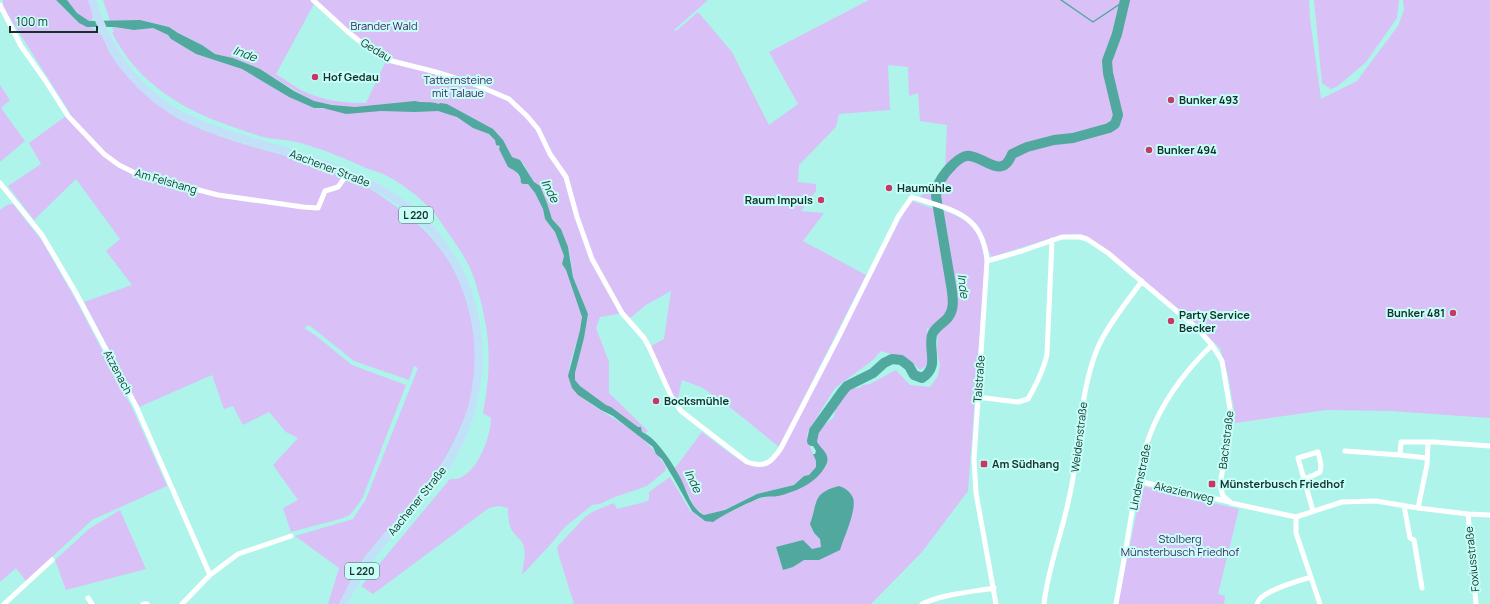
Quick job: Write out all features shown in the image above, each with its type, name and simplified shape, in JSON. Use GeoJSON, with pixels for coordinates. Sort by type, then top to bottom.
{"type":"FeatureCollection","features":[{"type":"Feature","properties":{"kind":"main road","name":"Aachener Straße"},"geometry":{"type":"LineString","coordinates":[[92,0],[104,33],[114,51],[138,83],[168,108],[198,123],[231,135],[306,157],[348,172],[369,182],[404,204],[432,229],[446,247],[458,268],[467,290],[477,331],[479,354],[477,383],[471,410],[460,441],[443,471],[415,506],[377,549],[343,604]]}},
{"type":"Feature","properties":{"kind":"street","name":"Gedau"},"geometry":{"type":"LineString","coordinates":[[313,0],[348,32],[372,51],[388,60],[436,72],[474,84],[509,99],[527,116],[538,129],[550,154],[566,177],[577,217],[592,259],[622,313],[644,338],[671,396],[681,411],[747,462],[756,465],[765,464],[774,459],[781,448],[898,217],[912,198]]}},
{"type":"Feature","properties":{"kind":"street","name":"Am Felshang"},"geometry":{"type":"LineString","coordinates":[[0,5],[21,46],[68,116],[104,154],[119,165],[137,174],[218,195],[318,208],[325,191],[338,187],[348,172]]}},
{"type":"Feature","properties":{"kind":"street","name":"Atzenach"},"geometry":{"type":"LineString","coordinates":[[0,183],[42,235],[80,300],[136,406],[210,575]]}},
{"type":"Feature","properties":{"kind":"street","name":"Talstraße"},"geometry":{"type":"LineString","coordinates":[[912,198],[946,209],[967,218],[975,225],[984,241],[987,262],[974,459],[976,490],[996,604]]}},
{"type":"Feature","properties":{"kind":"street","name":"Bachstraße"},"geometry":{"type":"LineString","coordinates":[[987,262],[1052,240],[1071,236],[1087,239],[1108,253],[1198,329],[1212,345],[1222,361],[1230,409],[1230,426],[1220,485],[1224,496],[1231,503]]}},
{"type":"Feature","properties":{"kind":"street"},"geometry":{"type":"LineString","coordinates":[[977,397],[1018,402],[1028,398],[1031,393],[1046,361],[1047,354],[1052,240]]}},
{"type":"Feature","properties":{"kind":"street","name":"Weidenstraße"},"geometry":{"type":"LineString","coordinates":[[1044,604],[1049,573],[1073,482],[1083,401],[1089,375],[1098,347],[1111,324],[1142,281]]}},
{"type":"Feature","properties":{"kind":"street","name":"Lindenstraße"},"geometry":{"type":"LineString","coordinates":[[1116,604],[1138,480],[1144,453],[1156,420],[1167,400],[1185,375],[1212,345]]}},
{"type":"Feature","properties":{"kind":"street"},"geometry":{"type":"LineString","coordinates":[[1400,456],[1401,442],[1435,442],[1490,446]]}},
{"type":"Feature","properties":{"kind":"street"},"geometry":{"type":"LineString","coordinates":[[1418,508],[1427,465],[1428,443]]}},
{"type":"Feature","properties":{"kind":"street"},"geometry":{"type":"LineString","coordinates":[[1345,451],[1427,458]]}},
{"type":"Feature","properties":{"kind":"street"},"geometry":{"type":"LineString","coordinates":[[1304,479],[1314,476],[1320,472],[1321,465],[1318,452],[1298,458],[1313,511]]}},
{"type":"Feature","properties":{"kind":"street","name":"Akazienweg"},"geometry":{"type":"LineString","coordinates":[[1138,480],[1231,503]]}},
{"type":"Feature","properties":{"kind":"street"},"geometry":{"type":"LineString","coordinates":[[1231,503],[1296,517],[1347,502],[1376,501],[1418,508],[1490,515]]}},
{"type":"Feature","properties":{"kind":"street"},"geometry":{"type":"LineString","coordinates":[[1404,506],[1410,538],[1414,540],[1422,588]]}},
{"type":"Feature","properties":{"kind":"street","name":"Foxiusstraße"},"geometry":{"type":"LineString","coordinates":[[1468,514],[1476,604]]}},
{"type":"Feature","properties":{"kind":"street"},"geometry":{"type":"LineString","coordinates":[[1296,517],[1296,532],[1320,604]]}},
{"type":"Feature","properties":{"kind":"street"},"geometry":{"type":"LineString","coordinates":[[182,604],[210,575],[238,554],[291,536]]}},
{"type":"Feature","properties":{"kind":"street"},"geometry":{"type":"LineString","coordinates":[[4,604],[52,560]]}},
{"type":"Feature","properties":{"kind":"street"},"geometry":{"type":"LineString","coordinates":[[1257,604],[1258,600],[1266,593],[1311,577]]}},
{"type":"Feature","properties":{"kind":"street"},"geometry":{"type":"LineString","coordinates":[[922,604],[954,594],[994,588]]}},
{"type":"Feature","properties":{"kind":"street"},"geometry":{"type":"LineString","coordinates":[[88,598],[92,604]]}},
{"type":"Feature","properties":{"kind":"street"},"geometry":{"type":"LineString","coordinates":[[142,604],[147,604]]}},
{"type":"Feature","properties":{"kind":"green space"},"geometry":{"type":"Polygon","coordinates":[[[3,0],[56,0],[78,22],[98,31],[110,53],[130,79],[142,91],[172,115],[213,134],[321,166],[348,176],[379,195],[413,220],[437,244],[447,258],[462,289],[471,319],[475,346],[475,372],[471,399],[461,427],[445,459],[427,485],[362,561],[339,604],[328,604],[339,568],[295,536],[353,519],[366,499],[418,368],[414,366],[409,380],[354,361],[309,325],[304,328],[352,365],[406,385],[362,499],[350,515],[291,532],[283,508],[298,500],[273,465],[298,438],[286,432],[269,412],[243,425],[233,406],[224,409],[212,375],[139,407],[84,302],[132,285],[106,251],[120,239],[76,179],[34,220],[8,186],[41,164],[29,143],[70,113],[3,7],[3,0]]]}},
{"type":"Feature","properties":{"kind":"green space"},"geometry":{"type":"Polygon","coordinates":[[[67,0],[88,0],[93,16],[91,22],[87,21],[81,16],[67,0]]]}},
{"type":"Feature","properties":{"kind":"green space"},"geometry":{"type":"Polygon","coordinates":[[[103,0],[708,0],[674,30],[676,31],[698,12],[732,52],[769,125],[798,104],[769,52],[869,0],[1309,0],[1310,19],[1321,99],[1357,81],[1398,26],[1404,10],[1403,0],[1490,0],[1490,418],[1390,411],[1326,410],[1235,423],[1228,375],[1220,348],[1178,309],[1109,251],[1081,234],[1061,235],[992,257],[978,226],[973,220],[959,211],[920,197],[945,169],[947,125],[920,121],[918,93],[909,96],[908,67],[888,65],[890,110],[839,114],[836,127],[799,165],[798,182],[816,184],[816,191],[801,211],[824,213],[803,241],[866,275],[779,447],[726,404],[703,388],[682,380],[677,402],[672,396],[651,346],[664,339],[671,291],[646,305],[629,319],[623,313],[600,317],[596,328],[609,362],[609,393],[648,431],[646,433],[642,432],[641,427],[638,427],[606,406],[580,386],[575,380],[575,373],[584,338],[588,314],[573,277],[570,254],[561,229],[552,219],[540,188],[534,182],[523,163],[506,161],[508,167],[518,174],[523,184],[527,183],[535,193],[543,209],[545,219],[555,232],[564,256],[562,264],[566,270],[581,313],[580,330],[572,357],[569,374],[570,382],[573,388],[586,401],[629,428],[645,441],[666,467],[665,471],[647,486],[612,498],[600,504],[592,505],[565,527],[522,575],[525,554],[523,544],[510,526],[508,508],[499,506],[489,508],[373,594],[361,586],[450,479],[461,478],[474,467],[483,451],[489,434],[491,418],[483,413],[486,397],[489,355],[488,342],[484,313],[471,270],[462,253],[436,215],[403,186],[381,173],[312,146],[253,134],[200,114],[165,94],[150,81],[123,51],[112,33],[114,32],[112,27],[134,30],[153,28],[168,35],[171,39],[196,54],[242,69],[289,97],[314,108],[327,109],[346,107],[317,102],[309,99],[260,69],[233,58],[215,54],[169,27],[140,20],[110,21],[103,0]],[[314,4],[276,74],[301,90],[320,98],[343,102],[366,103],[385,63],[314,4]]]}},
{"type":"Feature","properties":{"kind":"green space"},"geometry":{"type":"Polygon","coordinates":[[[1314,0],[1399,0],[1397,18],[1366,62],[1338,86],[1331,89],[1322,83],[1314,0]]]}},
{"type":"Feature","properties":{"kind":"green space"},"geometry":{"type":"Polygon","coordinates":[[[0,85],[10,100],[1,108],[25,141],[0,162],[0,85]]]}},
{"type":"Feature","properties":{"kind":"green space"},"geometry":{"type":"Polygon","coordinates":[[[912,201],[934,209],[938,241],[945,241],[942,210],[962,218],[974,228],[978,234],[985,262],[968,491],[922,552],[871,604],[574,604],[557,547],[585,517],[592,512],[614,503],[617,509],[645,502],[649,500],[649,492],[670,477],[691,512],[692,511],[704,520],[716,519],[757,499],[789,493],[812,481],[826,466],[828,459],[816,443],[815,437],[818,430],[834,417],[835,410],[847,392],[853,388],[859,388],[863,385],[870,384],[896,370],[910,385],[930,387],[938,376],[940,365],[937,351],[938,334],[927,328],[928,363],[925,367],[920,370],[911,361],[881,351],[873,360],[835,388],[807,433],[809,444],[816,461],[816,467],[809,475],[804,476],[794,485],[757,494],[725,510],[704,515],[695,508],[675,468],[702,432],[730,453],[752,466],[762,467],[774,460],[843,332],[903,214],[912,201]],[[816,501],[813,533],[820,539],[822,547],[812,549],[776,547],[783,570],[804,560],[819,560],[853,508],[816,501]]]}},
{"type":"Feature","properties":{"kind":"green space"},"geometry":{"type":"Polygon","coordinates":[[[13,204],[42,241],[77,302],[133,410],[167,486],[92,520],[26,581],[16,568],[0,582],[0,210],[7,205],[13,204]]]}},
{"type":"Feature","properties":{"kind":"green space","name":"Stolberg Münsterbusch Friedhof"},"geometry":{"type":"Polygon","coordinates":[[[1142,486],[1239,509],[1218,594],[1225,596],[1224,604],[1118,604],[1142,486]]]}},
{"type":"Feature","properties":{"kind":"green space"},"geometry":{"type":"Polygon","coordinates":[[[120,510],[146,569],[66,590],[55,560],[90,528],[120,510]]]}},
{"type":"Feature","properties":{"kind":"shaded area"},"geometry":{"type":"Polygon","coordinates":[[[56,0],[67,0],[77,13],[89,21],[140,20],[169,27],[215,54],[233,58],[260,69],[294,91],[314,101],[332,105],[355,107],[415,101],[447,104],[493,129],[503,140],[512,157],[520,160],[534,182],[540,186],[552,219],[561,229],[568,247],[573,277],[588,314],[584,338],[575,373],[575,380],[580,386],[606,405],[638,427],[641,427],[642,432],[659,445],[678,473],[696,509],[704,515],[725,510],[757,494],[794,485],[804,476],[809,475],[816,467],[816,461],[813,454],[815,454],[816,451],[809,437],[813,426],[818,430],[816,440],[827,455],[828,460],[826,465],[818,476],[799,489],[778,496],[757,499],[713,522],[705,521],[692,511],[662,459],[656,454],[653,447],[613,416],[578,395],[572,388],[568,376],[582,317],[566,270],[562,264],[564,256],[555,232],[545,219],[543,209],[535,193],[528,184],[521,183],[519,175],[508,167],[499,149],[500,146],[496,145],[495,140],[489,134],[473,128],[457,117],[438,111],[381,111],[346,114],[323,108],[314,108],[289,97],[242,69],[196,54],[171,39],[168,35],[153,28],[134,30],[114,27],[87,27],[79,23],[56,0]]]}},
{"type":"Feature","properties":{"kind":"shaded area"},"geometry":{"type":"Polygon","coordinates":[[[839,486],[850,493],[854,503],[850,524],[840,550],[819,560],[804,560],[793,567],[783,570],[776,547],[803,540],[812,549],[821,547],[820,539],[814,533],[810,524],[817,499],[824,492],[839,486]]]}},
{"type":"Feature","properties":{"kind":"waterway"},"geometry":{"type":"LineString","coordinates":[[1061,0],[1093,22],[1126,0]]}},
{"type":"Feature","properties":{"kind":"waterway","name":"Inde"},"geometry":{"type":"LineString","coordinates":[[812,441],[814,431],[847,386],[873,373],[884,363],[892,359],[901,360],[909,366],[914,375],[922,378],[931,369],[931,341],[933,332],[949,316],[953,304],[936,196],[939,183],[949,169],[957,161],[966,156],[976,158],[993,166],[1003,166],[1008,162],[1012,154],[1027,147],[1054,140],[1073,138],[1109,128],[1115,124],[1118,115],[1108,73],[1107,61],[1117,34],[1125,0]]}},
{"type":"Feature","properties":{"kind":"place","name":"Hof Gedau"},"geometry":{"type":"Point","coordinates":[315,77]}},
{"type":"Feature","properties":{"kind":"place","name":"Bunker 493"},"geometry":{"type":"Point","coordinates":[1171,100]}},
{"type":"Feature","properties":{"kind":"place","name":"Bunker 494"},"geometry":{"type":"Point","coordinates":[1149,150]}},
{"type":"Feature","properties":{"kind":"place","name":"Haumühle"},"geometry":{"type":"Point","coordinates":[889,188]}},
{"type":"Feature","properties":{"kind":"place","name":"Raum Impuls"},"geometry":{"type":"Point","coordinates":[821,200]}},
{"type":"Feature","properties":{"kind":"place","name":"Bunker 481"},"geometry":{"type":"Point","coordinates":[1453,313]}},
{"type":"Feature","properties":{"kind":"place","name":"Party Service Becker"},"geometry":{"type":"Point","coordinates":[1171,321]}},
{"type":"Feature","properties":{"kind":"place","name":"Bocksmühle"},"geometry":{"type":"Point","coordinates":[656,401]}},
{"type":"Feature","properties":{"kind":"place","name":"Am Südhang"},"geometry":{"type":"Point","coordinates":[984,464]}},
{"type":"Feature","properties":{"kind":"place","name":"Münsterbusch Friedhof"},"geometry":{"type":"Point","coordinates":[1212,484]}},
{"type":"Feature","properties":{"kind":"park label","name":"Brander Wald"},"geometry":{"type":"Point","coordinates":[384,26]}},
{"type":"Feature","properties":{"kind":"park label","name":"Tatternsteine mit Talaue"},"geometry":{"type":"Point","coordinates":[458,86]}}]}
